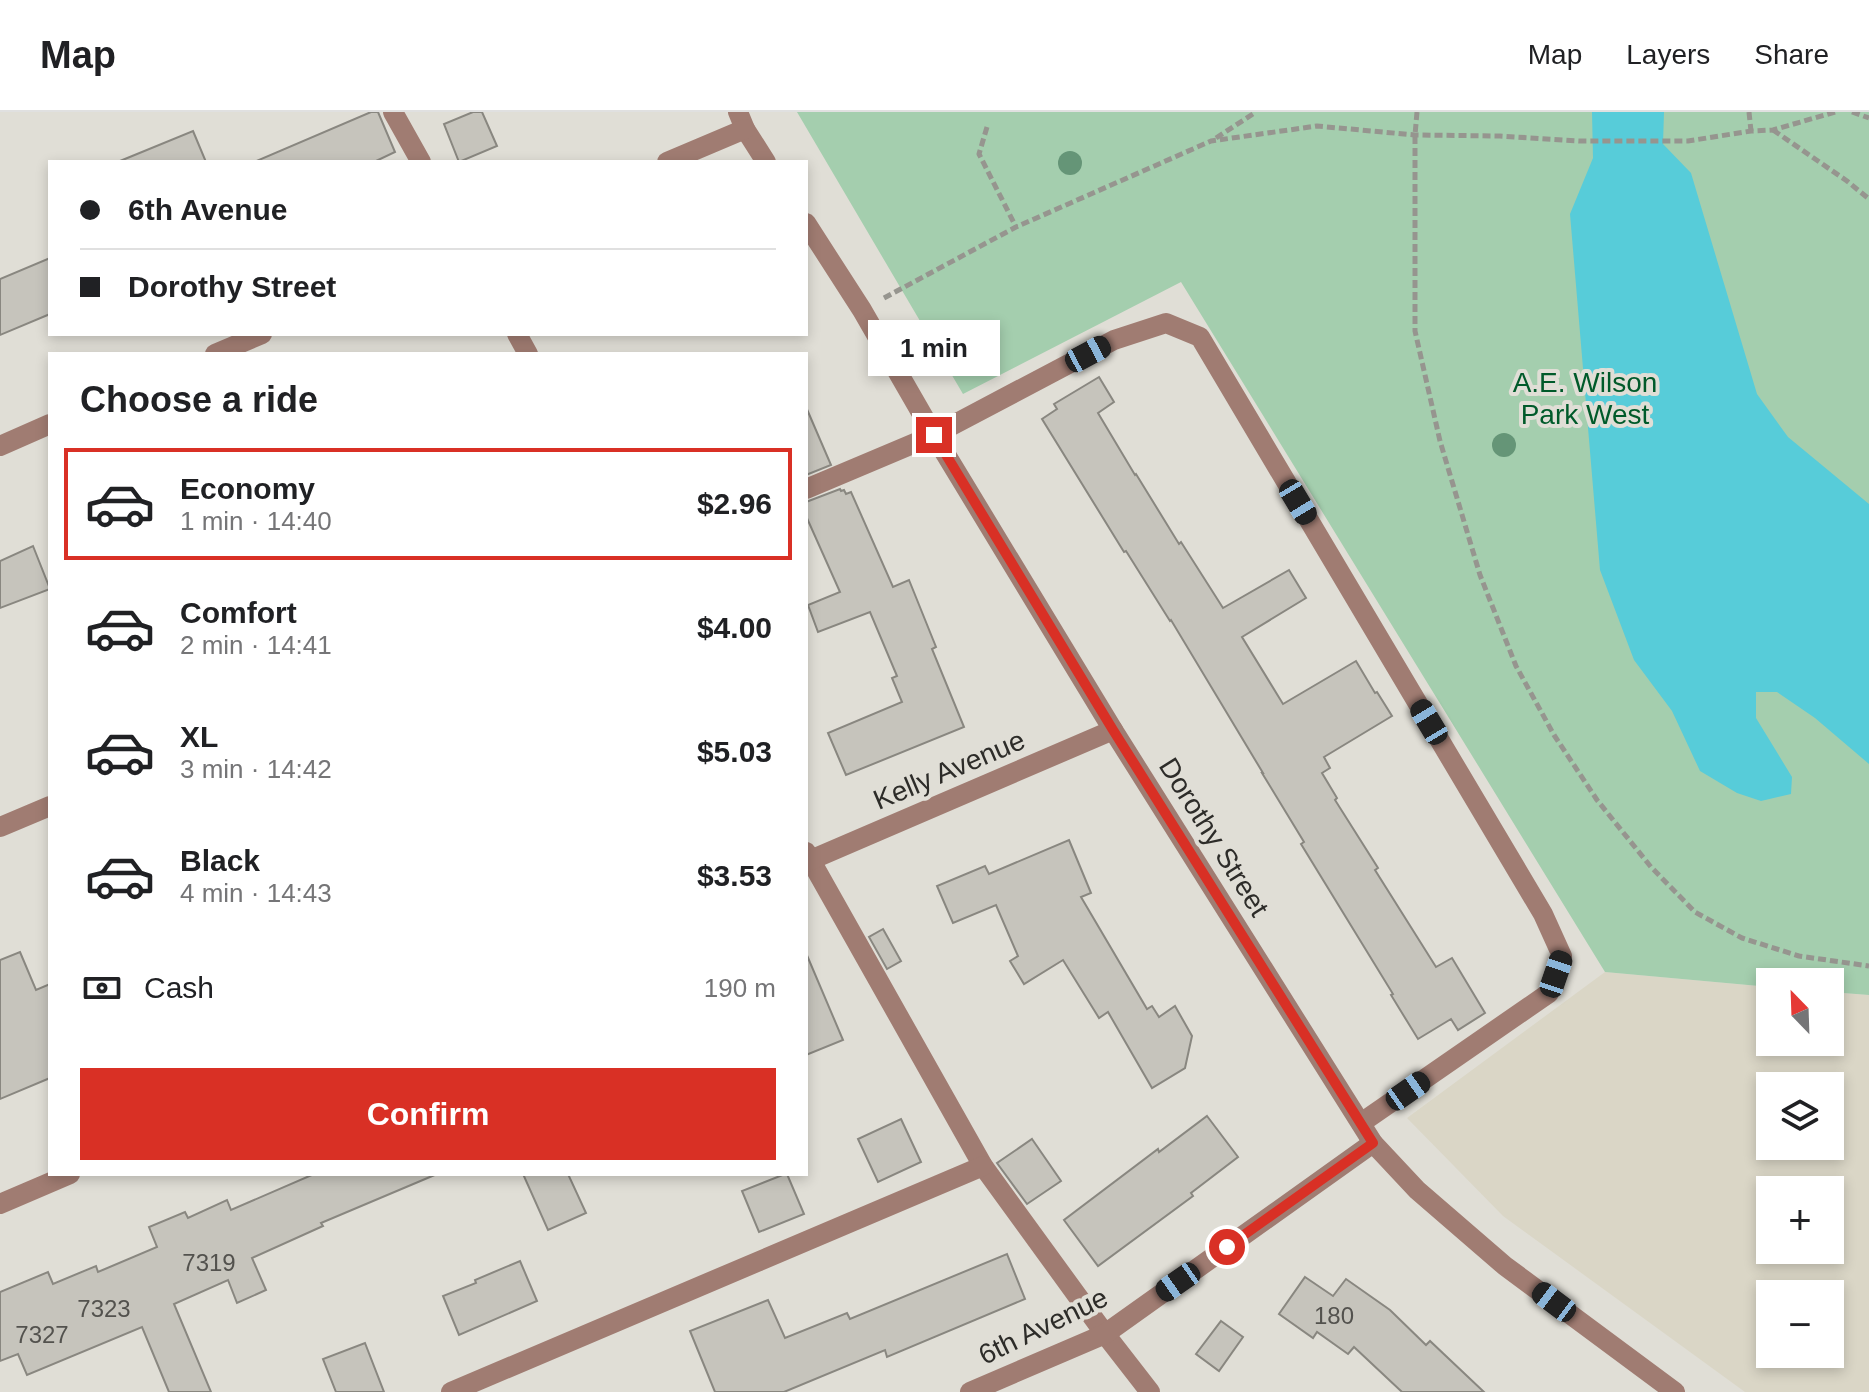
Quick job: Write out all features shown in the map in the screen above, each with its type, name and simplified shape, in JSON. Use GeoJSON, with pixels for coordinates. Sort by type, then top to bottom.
{"type":"FeatureCollection","features":[{"type":"Feature","properties":{"kind":"street"},"geometry":{"type":"LineString","coordinates":[[393,112],[420,160]]}},
{"type":"Feature","properties":{"kind":"street"},"geometry":{"type":"LineString","coordinates":[[671,160],[741,120],[765,160]]}},
{"type":"Feature","properties":{"kind":"street","name":"Dorothy Street"},"geometry":{"type":"LineString","coordinates":[[808,226],[862,310],[1113,730],[1373,1143],[1417,1190],[1505,1266],[1675,1392]]}},
{"type":"Feature","properties":{"kind":"street"},"geometry":{"type":"LineString","coordinates":[[808,488],[934,435],[1114,340],[1166,323],[1200,337],[1543,914],[1562,956],[1549,993],[1361,1123]]}},
{"type":"Feature","properties":{"kind":"street"},"geometry":{"type":"LineString","coordinates":[[220,352],[257,336]]}},
{"type":"Feature","properties":{"kind":"street"},"geometry":{"type":"LineString","coordinates":[[0,446],[48,425]]}},
{"type":"Feature","properties":{"kind":"street","name":"Kelly Avenue"},"geometry":{"type":"LineString","coordinates":[[808,858],[1113,730]]}},
{"type":"Feature","properties":{"kind":"street"},"geometry":{"type":"LineString","coordinates":[[0,827],[48,807]]}},
{"type":"Feature","properties":{"kind":"street"},"geometry":{"type":"LineString","coordinates":[[808,860],[983,1166],[1150,1392]]}},
{"type":"Feature","properties":{"kind":"street","name":"6th Avenue"},"geometry":{"type":"LineString","coordinates":[[970,1392],[1105,1334],[1373,1143]]}},
{"type":"Feature","properties":{"kind":"street"},"geometry":{"type":"LineString","coordinates":[[451,1392],[983,1166]]}},
{"type":"Feature","properties":{"kind":"street"},"geometry":{"type":"LineString","coordinates":[[0,1204],[65,1176]]}},
{"type":"Feature","properties":{"kind":"path"},"geometry":{"type":"LineString","coordinates":[[862,310],[1016,227],[1211,141],[1256,112]]}},
{"type":"Feature","properties":{"kind":"path"},"geometry":{"type":"LineString","coordinates":[[1417,112],[1415,331],[1440,441],[1475,560],[1516,666],[1554,735],[1597,800],[1651,867],[1695,912],[1742,938],[1799,956],[1869,966]]}},
{"type":"Feature","properties":{"kind":"path"},"geometry":{"type":"LineString","coordinates":[[1749,112],[1751,131]]}},
{"type":"Feature","properties":{"kind":"path"},"geometry":{"type":"LineString","coordinates":[[1211,141],[1317,126],[1415,135],[1688,141],[1773,130],[1835,112]]}},
{"type":"Feature","properties":{"kind":"path"},"geometry":{"type":"LineString","coordinates":[[1852,112],[1869,118]]}},
{"type":"Feature","properties":{"kind":"path"},"geometry":{"type":"LineString","coordinates":[[987,127],[979,154],[1016,227]]}},
{"type":"Feature","properties":{"kind":"path"},"geometry":{"type":"LineString","coordinates":[[1773,130],[1869,199]]}},
{"type":"Feature","properties":{"kind":"shaded area"},"geometry":{"type":"Polygon","coordinates":[[[1605,972],[1756,986],[1756,1056],[1844,1056],[1844,993],[1869,995],[1869,1392],[1745,1392],[1503,1216],[1407,1118],[1605,972]]]}},
{"type":"Feature","properties":{"kind":"green space","name":"A.E. Wilson Park West"},"geometry":{"type":"Polygon","coordinates":[[[797,112],[1869,112],[1869,995],[1844,993],[1844,968],[1756,968],[1756,986],[1605,972],[1181,282],[963,394],[797,112]]]}},
{"type":"Feature","properties":{"kind":"water"},"geometry":{"type":"Polygon","coordinates":[[[1592,112],[1664,112],[1663,144],[1691,173],[1757,394],[1788,437],[1869,504],[1869,764],[1815,718],[1777,692],[1756,692],[1756,718],[1792,777],[1791,794],[1761,801],[1737,793],[1700,771],[1672,711],[1634,660],[1600,570],[1570,214],[1593,158],[1592,112]]]}},
{"type":"Feature","properties":{"kind":"building"},"geometry":{"type":"Polygon","coordinates":[[[371,112],[378,112],[395,152],[378,160],[259,160],[371,112]]]}},
{"type":"Feature","properties":{"kind":"building"},"geometry":{"type":"Polygon","coordinates":[[[473,112],[482,112],[497,146],[458,160],[444,124],[473,112]]]}},
{"type":"Feature","properties":{"kind":"building"},"geometry":{"type":"Polygon","coordinates":[[[193,131],[205,160],[122,160],[193,131]]]}},
{"type":"Feature","properties":{"kind":"building"},"geometry":{"type":"Polygon","coordinates":[[[48,259],[48,315],[0,335],[0,279],[48,259]]]}},
{"type":"Feature","properties":{"kind":"building"},"geometry":{"type":"Polygon","coordinates":[[[1099,377],[1114,402],[1098,413],[1179,544],[1181,542],[1223,608],[1289,570],[1306,598],[1242,637],[1283,704],[1356,661],[1392,716],[1324,757],[1330,768],[1322,773],[1337,798],[1335,800],[1378,868],[1375,870],[1436,967],[1452,958],[1485,1013],[1458,1030],[1451,1019],[1418,1039],[1171,620],[1124,552],[1042,419],[1057,409],[1054,404],[1099,377]]]}},
{"type":"Feature","properties":{"kind":"building"},"geometry":{"type":"Polygon","coordinates":[[[808,412],[831,465],[808,474],[808,412]]]}},
{"type":"Feature","properties":{"kind":"building"},"geometry":{"type":"Polygon","coordinates":[[[840,489],[846,494],[851,492],[893,587],[909,580],[936,647],[932,649],[964,727],[846,775],[828,733],[902,702],[892,678],[897,676],[870,612],[818,632],[808,605],[840,592],[808,520],[808,501],[840,489]]]}},
{"type":"Feature","properties":{"kind":"building"},"geometry":{"type":"Polygon","coordinates":[[[33,546],[48,590],[0,608],[0,561],[33,546]]]}},
{"type":"Feature","properties":{"kind":"building"},"geometry":{"type":"Polygon","coordinates":[[[1069,840],[1091,893],[1081,897],[1147,1009],[1152,1006],[1159,1017],[1175,1006],[1192,1036],[1185,1068],[1152,1088],[1108,1012],[1099,1018],[1063,960],[1024,984],[1010,961],[1018,956],[996,905],[953,923],[937,886],[985,866],[989,874],[1069,840]]]}},
{"type":"Feature","properties":{"kind":"building"},"geometry":{"type":"Polygon","coordinates":[[[883,929],[901,961],[887,969],[869,937],[883,929]]]}},
{"type":"Feature","properties":{"kind":"building"},"geometry":{"type":"Polygon","coordinates":[[[20,952],[36,990],[48,985],[48,1079],[0,1099],[0,960],[20,952]]]}},
{"type":"Feature","properties":{"kind":"building"},"geometry":{"type":"Polygon","coordinates":[[[808,958],[843,1040],[808,1054],[808,958]]]}},
{"type":"Feature","properties":{"kind":"building"},"geometry":{"type":"Polygon","coordinates":[[[1207,1116],[1238,1157],[1191,1193],[1193,1196],[1098,1266],[1064,1220],[1207,1116]]]}},
{"type":"Feature","properties":{"kind":"building"},"geometry":{"type":"Polygon","coordinates":[[[901,1119],[921,1162],[878,1182],[858,1139],[901,1119]]]}},
{"type":"Feature","properties":{"kind":"building"},"geometry":{"type":"Polygon","coordinates":[[[1032,1139],[1061,1181],[1027,1204],[997,1163],[1032,1139]]]}},
{"type":"Feature","properties":{"kind":"building"},"geometry":{"type":"Polygon","coordinates":[[[309,1176],[432,1176],[321,1223],[323,1226],[252,1258],[266,1290],[237,1303],[228,1280],[174,1304],[211,1392],[169,1392],[142,1327],[27,1375],[18,1354],[0,1361],[0,1292],[48,1272],[53,1284],[96,1266],[98,1272],[157,1247],[149,1227],[185,1212],[188,1218],[227,1200],[231,1210],[309,1176]]]}},
{"type":"Feature","properties":{"kind":"building"},"geometry":{"type":"Polygon","coordinates":[[[524,1176],[569,1176],[586,1213],[548,1230],[524,1176]]]}},
{"type":"Feature","properties":{"kind":"building"},"geometry":{"type":"Polygon","coordinates":[[[780,1176],[788,1176],[804,1214],[759,1232],[742,1191],[780,1176]]]}},
{"type":"Feature","properties":{"kind":"building"},"geometry":{"type":"Polygon","coordinates":[[[1007,1254],[1025,1299],[887,1357],[885,1350],[784,1392],[715,1392],[690,1331],[768,1300],[785,1338],[847,1313],[850,1319],[1007,1254]]]}},
{"type":"Feature","properties":{"kind":"building"},"geometry":{"type":"Polygon","coordinates":[[[520,1261],[537,1301],[459,1335],[443,1296],[520,1261]]]}},
{"type":"Feature","properties":{"kind":"building"},"geometry":{"type":"Polygon","coordinates":[[[1305,1277],[1333,1296],[1346,1279],[1390,1310],[1426,1345],[1430,1341],[1484,1392],[1402,1392],[1354,1347],[1348,1354],[1317,1332],[1313,1338],[1279,1314],[1305,1277]]]}},
{"type":"Feature","properties":{"kind":"building"},"geometry":{"type":"Polygon","coordinates":[[[1221,1321],[1243,1337],[1219,1371],[1196,1354],[1221,1321]]]}},
{"type":"Feature","properties":{"kind":"building"},"geometry":{"type":"Polygon","coordinates":[[[365,1343],[384,1392],[336,1392],[323,1359],[365,1343]]]}},
{"type":"Feature","properties":{"kind":"route"},"geometry":{"type":"LineString","coordinates":[[934,435],[1113,730],[1373,1143],[1227,1247]]}}]}
